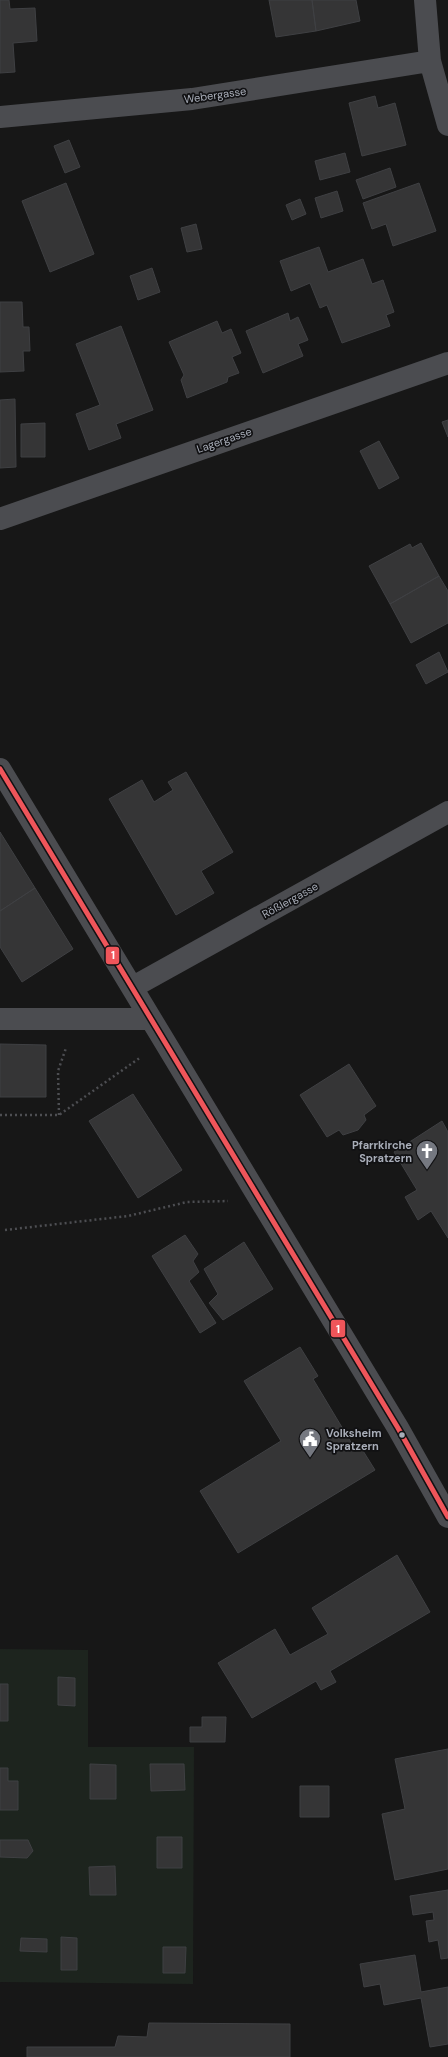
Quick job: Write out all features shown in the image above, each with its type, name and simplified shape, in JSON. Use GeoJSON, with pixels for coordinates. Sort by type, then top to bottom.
{"type":"FeatureCollection","features":[{"type":"Feature","properties":{"kind":"street"},"geometry":{"type":"LineString","coordinates":[[425,0],[430,61],[448,125]]}},
{"type":"Feature","properties":{"kind":"street","name":"Webergasse"},"geometry":{"type":"LineString","coordinates":[[0,117],[192,99],[430,61]]}},
{"type":"Feature","properties":{"kind":"street","name":"Lagergasse"},"geometry":{"type":"LineString","coordinates":[[0,519],[448,363]]}},
{"type":"Feature","properties":{"kind":"street"},"geometry":{"type":"LineString","coordinates":[[0,769],[398,1428],[448,1517]]}},
{"type":"Feature","properties":{"kind":"street","name":"Rößlergasse"},"geometry":{"type":"LineString","coordinates":[[133,987],[448,812]]}},
{"type":"Feature","properties":{"kind":"street"},"geometry":{"type":"LineString","coordinates":[[0,1019],[151,1019]]}},
{"type":"Feature","properties":{"kind":"path"},"geometry":{"type":"LineString","coordinates":[[59,1115],[58,1071],[76,1019]]}},
{"type":"Feature","properties":{"kind":"path"},"geometry":{"type":"LineString","coordinates":[[0,1114],[59,1115],[164,1041]]}},
{"type":"Feature","properties":{"kind":"path"},"geometry":{"type":"LineString","coordinates":[[5,1230],[128,1216],[187,1202],[260,1200]]}},
{"type":"Feature","properties":{"kind":"shaded area"},"geometry":{"type":"Polygon","coordinates":[[[0,1649],[88,1650],[88,1747],[194,1747],[193,1984],[0,1982],[0,1649]]]}},
{"type":"Feature","properties":{"kind":"building"},"geometry":{"type":"Polygon","coordinates":[[[0,0],[9,0],[10,9],[35,8],[37,41],[13,43],[15,72],[0,73],[0,0]]]}},
{"type":"Feature","properties":{"kind":"building"},"geometry":{"type":"Polygon","coordinates":[[[269,0],[312,0],[316,31],[276,37],[269,0]]]}},
{"type":"Feature","properties":{"kind":"building"},"geometry":{"type":"Polygon","coordinates":[[[312,0],[356,0],[360,21],[316,31],[312,0]]]}},
{"type":"Feature","properties":{"kind":"building"},"geometry":{"type":"Polygon","coordinates":[[[375,96],[378,108],[395,103],[406,145],[362,156],[349,103],[375,96]]]}},
{"type":"Feature","properties":{"kind":"building"},"geometry":{"type":"Polygon","coordinates":[[[69,140],[80,167],[65,173],[54,146],[69,140]]]}},
{"type":"Feature","properties":{"kind":"building"},"geometry":{"type":"Polygon","coordinates":[[[345,153],[350,172],[320,180],[315,161],[345,153]]]}},
{"type":"Feature","properties":{"kind":"building"},"geometry":{"type":"Polygon","coordinates":[[[390,168],[396,187],[363,199],[356,180],[390,168]]]}},
{"type":"Feature","properties":{"kind":"building"},"geometry":{"type":"Polygon","coordinates":[[[66,183],[94,254],[50,272],[22,201],[66,183]]]}},
{"type":"Feature","properties":{"kind":"building"},"geometry":{"type":"Polygon","coordinates":[[[419,183],[436,231],[393,246],[386,224],[372,229],[363,203],[419,183]]]}},
{"type":"Feature","properties":{"kind":"building"},"geometry":{"type":"Polygon","coordinates":[[[337,191],[343,211],[321,218],[315,198],[337,191]]]}},
{"type":"Feature","properties":{"kind":"building"},"geometry":{"type":"Polygon","coordinates":[[[300,199],[306,214],[292,220],[286,205],[300,199]]]}},
{"type":"Feature","properties":{"kind":"building"},"geometry":{"type":"Polygon","coordinates":[[[196,224],[202,249],[187,252],[181,228],[196,224]]]}},
{"type":"Feature","properties":{"kind":"building"},"geometry":{"type":"Polygon","coordinates":[[[319,247],[328,272],[363,259],[372,284],[383,280],[394,312],[386,315],[390,326],[342,343],[327,305],[320,308],[310,283],[291,291],[280,261],[319,247]]]}},
{"type":"Feature","properties":{"kind":"building"},"geometry":{"type":"Polygon","coordinates":[[[152,268],[160,292],[138,300],[130,276],[152,268]]]}},
{"type":"Feature","properties":{"kind":"building"},"geometry":{"type":"Polygon","coordinates":[[[0,302],[22,302],[23,327],[29,327],[30,351],[23,351],[24,371],[0,372],[0,302]]]}},
{"type":"Feature","properties":{"kind":"building"},"geometry":{"type":"Polygon","coordinates":[[[288,313],[290,321],[298,317],[308,340],[298,344],[303,356],[263,373],[246,331],[288,313]]]}},
{"type":"Feature","properties":{"kind":"building"},"geometry":{"type":"Polygon","coordinates":[[[217,321],[222,333],[231,329],[241,353],[232,357],[239,373],[228,377],[227,382],[187,398],[181,380],[184,375],[169,342],[217,321]]]}},
{"type":"Feature","properties":{"kind":"building"},"geometry":{"type":"Polygon","coordinates":[[[121,326],[153,410],[116,424],[121,438],[89,450],[76,414],[100,405],[76,344],[121,326]]]}},
{"type":"Feature","properties":{"kind":"building"},"geometry":{"type":"Polygon","coordinates":[[[15,399],[16,467],[0,468],[0,400],[15,399]]]}},
{"type":"Feature","properties":{"kind":"building"},"geometry":{"type":"Polygon","coordinates":[[[448,420],[448,437],[442,422],[448,420]]]}},
{"type":"Feature","properties":{"kind":"building"},"geometry":{"type":"Polygon","coordinates":[[[45,423],[45,457],[21,457],[21,424],[45,423]]]}},
{"type":"Feature","properties":{"kind":"building"},"geometry":{"type":"Polygon","coordinates":[[[379,441],[399,478],[379,489],[360,451],[379,441]]]}},
{"type":"Feature","properties":{"kind":"building"},"geometry":{"type":"Polygon","coordinates":[[[421,543],[439,576],[390,604],[369,566],[410,544],[412,548],[421,543]]]}},
{"type":"Feature","properties":{"kind":"building"},"geometry":{"type":"Polygon","coordinates":[[[439,576],[448,591],[448,623],[411,643],[390,604],[439,576]]]}},
{"type":"Feature","properties":{"kind":"building"},"geometry":{"type":"Polygon","coordinates":[[[439,652],[448,672],[426,684],[416,665],[439,652]]]}},
{"type":"Feature","properties":{"kind":"building"},"geometry":{"type":"Polygon","coordinates":[[[186,772],[233,852],[201,871],[214,893],[176,915],[109,799],[142,780],[154,802],[173,790],[168,782],[186,772]]]}},
{"type":"Feature","properties":{"kind":"building"},"geometry":{"type":"Polygon","coordinates":[[[0,832],[35,888],[0,911],[0,832]]]}},
{"type":"Feature","properties":{"kind":"building"},"geometry":{"type":"Polygon","coordinates":[[[35,888],[73,949],[22,982],[0,947],[0,911],[35,888]]]}},
{"type":"Feature","properties":{"kind":"building"},"geometry":{"type":"Polygon","coordinates":[[[0,1044],[46,1045],[46,1097],[0,1097],[0,1044]]]}},
{"type":"Feature","properties":{"kind":"building"},"geometry":{"type":"Polygon","coordinates":[[[349,1064],[376,1106],[364,1115],[366,1120],[358,1130],[343,1135],[339,1130],[327,1137],[300,1095],[349,1064]]]}},
{"type":"Feature","properties":{"kind":"building"},"geometry":{"type":"Polygon","coordinates":[[[133,1094],[182,1170],[138,1198],[89,1121],[133,1094]]]}},
{"type":"Feature","properties":{"kind":"building","name":"Pfarrkirche Spratzern"},"geometry":{"type":"Polygon","coordinates":[[[442,1121],[448,1132],[448,1238],[431,1211],[418,1220],[405,1197],[417,1190],[394,1152],[442,1121]]]}},
{"type":"Feature","properties":{"kind":"building"},"geometry":{"type":"Polygon","coordinates":[[[185,1235],[198,1254],[193,1261],[199,1272],[189,1281],[216,1323],[200,1333],[152,1256],[185,1235]]]}},
{"type":"Feature","properties":{"kind":"building"},"geometry":{"type":"Polygon","coordinates":[[[244,1242],[273,1289],[223,1320],[209,1303],[218,1294],[204,1269],[244,1242]]]}},
{"type":"Feature","properties":{"kind":"building","name":"Volksheim Spratzern"},"geometry":{"type":"Polygon","coordinates":[[[300,1347],[318,1376],[313,1379],[355,1449],[360,1446],[375,1470],[238,1553],[200,1491],[281,1441],[244,1381],[300,1347]]]}},
{"type":"Feature","properties":{"kind":"building"},"geometry":{"type":"Polygon","coordinates":[[[397,1555],[430,1612],[330,1671],[336,1682],[321,1690],[316,1681],[252,1718],[218,1663],[275,1629],[290,1655],[328,1634],[312,1608],[397,1555]]]}},
{"type":"Feature","properties":{"kind":"building"},"geometry":{"type":"Polygon","coordinates":[[[58,1677],[75,1678],[75,1706],[58,1705],[58,1677]]]}},
{"type":"Feature","properties":{"kind":"building"},"geometry":{"type":"Polygon","coordinates":[[[0,1684],[8,1684],[8,1721],[0,1721],[0,1684]]]}},
{"type":"Feature","properties":{"kind":"building"},"geometry":{"type":"Polygon","coordinates":[[[202,1717],[226,1717],[225,1742],[190,1742],[190,1727],[202,1727],[202,1717]]]}},
{"type":"Feature","properties":{"kind":"building"},"geometry":{"type":"Polygon","coordinates":[[[448,1749],[448,1869],[395,1880],[382,1814],[405,1809],[395,1759],[448,1749]]]}},
{"type":"Feature","properties":{"kind":"building"},"geometry":{"type":"Polygon","coordinates":[[[90,1764],[116,1765],[116,1799],[90,1799],[90,1764]]]}},
{"type":"Feature","properties":{"kind":"building"},"geometry":{"type":"Polygon","coordinates":[[[150,1764],[184,1764],[185,1790],[151,1791],[150,1764]]]}},
{"type":"Feature","properties":{"kind":"building"},"geometry":{"type":"Polygon","coordinates":[[[0,1768],[8,1768],[8,1781],[18,1781],[18,1810],[0,1810],[0,1768]]]}},
{"type":"Feature","properties":{"kind":"building"},"geometry":{"type":"Polygon","coordinates":[[[300,1786],[329,1786],[329,1817],[300,1817],[300,1786]]]}},
{"type":"Feature","properties":{"kind":"building"},"geometry":{"type":"Polygon","coordinates":[[[157,1837],[182,1837],[182,1868],[157,1868],[157,1837]]]}},
{"type":"Feature","properties":{"kind":"building"},"geometry":{"type":"Polygon","coordinates":[[[0,1840],[28,1840],[33,1851],[27,1858],[0,1857],[0,1840]]]}},
{"type":"Feature","properties":{"kind":"building"},"geometry":{"type":"Polygon","coordinates":[[[115,1866],[116,1895],[90,1895],[89,1867],[115,1866]]]}},
{"type":"Feature","properties":{"kind":"building"},"geometry":{"type":"Polygon","coordinates":[[[448,1890],[448,1958],[441,1959],[438,1940],[429,1942],[426,1921],[434,1920],[433,1912],[413,1915],[410,1896],[448,1890]]]}},
{"type":"Feature","properties":{"kind":"building"},"geometry":{"type":"Polygon","coordinates":[[[61,1937],[77,1938],[77,1970],[61,1970],[61,1937]]]}},
{"type":"Feature","properties":{"kind":"building"},"geometry":{"type":"Polygon","coordinates":[[[21,1938],[47,1939],[47,1952],[20,1951],[21,1938]]]}},
{"type":"Feature","properties":{"kind":"building"},"geometry":{"type":"Polygon","coordinates":[[[163,1947],[186,1947],[185,1973],[163,1973],[163,1947]]]}},
{"type":"Feature","properties":{"kind":"building"},"geometry":{"type":"Polygon","coordinates":[[[415,1955],[421,1992],[448,1987],[448,2044],[430,2047],[421,1998],[384,2005],[380,1984],[364,1987],[360,1964],[415,1955]]]}},
{"type":"Feature","properties":{"kind":"building"},"geometry":{"type":"Polygon","coordinates":[[[149,2023],[290,2024],[290,2057],[27,2057],[27,2047],[115,2047],[118,2036],[147,2037],[149,2023]]]}},
{"type":"Feature","properties":{"kind":"transit line","name":"1"},"geometry":{"type":"LineString","coordinates":[[0,769],[398,1428],[448,1517]]}},
{"type":"Feature","properties":{"kind":"place","name":"Pfarrkirche Spratzern"},"geometry":{"type":"Point","coordinates":[427,1170]}},
{"type":"Feature","properties":{"kind":"place","name":"Volksheim Spratzern"},"geometry":{"type":"Point","coordinates":[310,1458]}}]}
